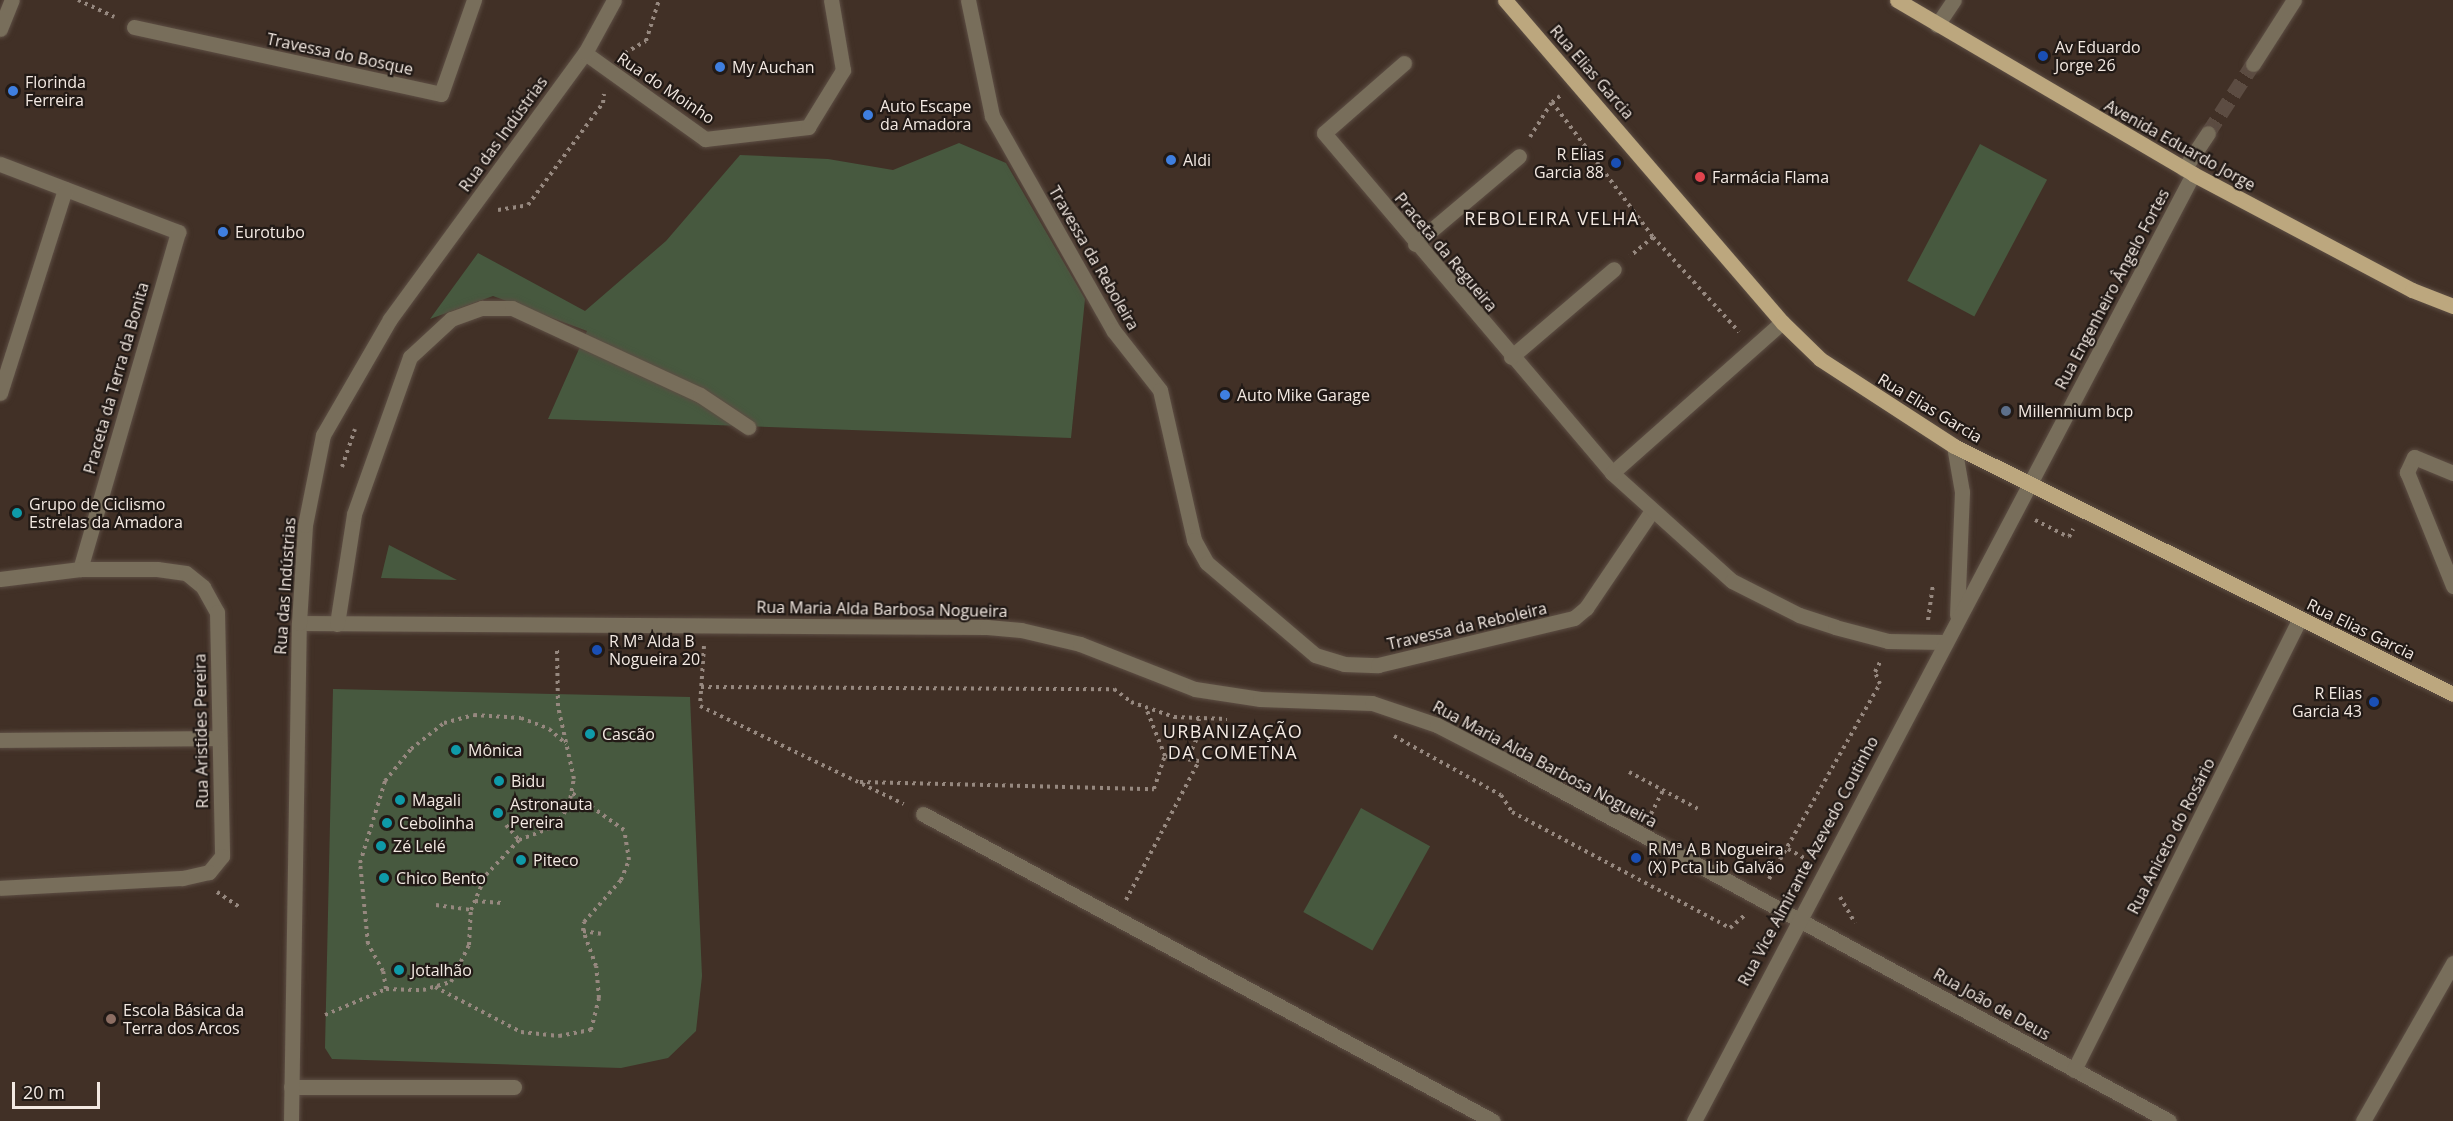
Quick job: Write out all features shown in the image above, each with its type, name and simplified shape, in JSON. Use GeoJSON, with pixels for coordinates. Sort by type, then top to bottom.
{"type":"FeatureCollection","features":[{"type":"Feature","properties":{"kind":"main road","name":"Rua Elias Garcia"},"geometry":{"type":"LineString","coordinates":[[1505,0],[1782,322],[1820,359],[1954,446],[2453,694]]}},
{"type":"Feature","properties":{"kind":"main road","name":"Avenida Eduardo Jorge"},"geometry":{"type":"LineString","coordinates":[[1897,0],[2189,172],[2412,290],[2453,306]]}},
{"type":"Feature","properties":{"kind":"street"},"geometry":{"type":"LineString","coordinates":[[0,29],[12,0]]}},
{"type":"Feature","properties":{"kind":"street","name":"Travessa do Bosque"},"geometry":{"type":"LineString","coordinates":[[134,27],[441,94],[474,0]]}},
{"type":"Feature","properties":{"kind":"street","name":"Rua das Indústrias"},"geometry":{"type":"LineString","coordinates":[[291,1121],[299,623],[305,525],[323,435],[390,320],[585,53],[614,0]]}},
{"type":"Feature","properties":{"kind":"street","name":"Rua do Moinho"},"geometry":{"type":"LineString","coordinates":[[585,53],[705,139],[808,127],[843,70],[831,0]]}},
{"type":"Feature","properties":{"kind":"street","name":"Travessa da Reboleira"},"geometry":{"type":"LineString","coordinates":[[968,0],[992,116],[1113,330],[1160,390],[1194,540],[1207,562],[1315,655],[1344,664],[1378,665],[1574,618],[1586,608],[1651,512]]}},
{"type":"Feature","properties":{"kind":"street"},"geometry":{"type":"LineString","coordinates":[[1937,25],[1954,0]]}},
{"type":"Feature","properties":{"kind":"street"},"geometry":{"type":"LineString","coordinates":[[2253,64],[2294,0]]}},
{"type":"Feature","properties":{"kind":"street","name":"Praceta da Regueira"},"geometry":{"type":"LineString","coordinates":[[1404,63],[1324,133],[1510,357],[1611,472],[1651,512],[1732,581],[1799,615],[1888,641],[1944,642]]}},
{"type":"Feature","properties":{"kind":"street","name":"Rua Engenheiro Ângelo Fortes"},"geometry":{"type":"LineString","coordinates":[[2030,484],[2208,132]]}},
{"type":"Feature","properties":{"kind":"street"},"geometry":{"type":"LineString","coordinates":[[1415,244],[1519,156]]}},
{"type":"Feature","properties":{"kind":"street"},"geometry":{"type":"LineString","coordinates":[[0,164],[65,189],[0,393]]}},
{"type":"Feature","properties":{"kind":"street","name":"Praceta da Terra da Bonita"},"geometry":{"type":"LineString","coordinates":[[65,189],[178,231],[80,569]]}},
{"type":"Feature","properties":{"kind":"street"},"geometry":{"type":"LineString","coordinates":[[1510,357],[1614,269]]}},
{"type":"Feature","properties":{"kind":"street"},"geometry":{"type":"LineString","coordinates":[[337,624],[354,514],[410,357],[450,319],[482,308],[512,308],[700,395],[748,427]]}},
{"type":"Feature","properties":{"kind":"street"},"geometry":{"type":"LineString","coordinates":[[1611,472],[1782,322]]}},
{"type":"Feature","properties":{"kind":"street","name":"Rua Vice Almirante Azevedo Coutinho"},"geometry":{"type":"LineString","coordinates":[[1954,446],[1962,492],[1957,618]]}},
{"type":"Feature","properties":{"kind":"street"},"geometry":{"type":"LineString","coordinates":[[2453,473],[2414,457],[2407,471],[2453,586]]}},
{"type":"Feature","properties":{"kind":"street","name":"Rua Vice Almirante Azevedo Coutinho"},"geometry":{"type":"LineString","coordinates":[[1694,1121],[1944,642],[2030,484]]}},
{"type":"Feature","properties":{"kind":"street","name":"Rua Aristides Pereira"},"geometry":{"type":"LineString","coordinates":[[0,579],[80,569],[186,573],[203,587],[217,612],[222,856],[209,872],[182,878],[0,888]]}},
{"type":"Feature","properties":{"kind":"street","name":"Rua Aniceto do Rosário"},"geometry":{"type":"LineString","coordinates":[[2074,1070],[2300,618]]}},
{"type":"Feature","properties":{"kind":"street","name":"Rua Maria Alda Barbosa Nogueira"},"geometry":{"type":"LineString","coordinates":[[299,623],[706,624],[1022,630],[1080,644],[1196,689],[1260,699],[1342,700],[1399,710],[1516,766],[1799,917]]}},
{"type":"Feature","properties":{"kind":"street"},"geometry":{"type":"LineString","coordinates":[[0,740],[219,738]]}},
{"type":"Feature","properties":{"kind":"street"},"geometry":{"type":"LineString","coordinates":[[923,814],[1493,1121]]}},
{"type":"Feature","properties":{"kind":"street","name":"Rua João de Deus"},"geometry":{"type":"LineString","coordinates":[[1799,917],[2169,1121]]}},
{"type":"Feature","properties":{"kind":"street"},"geometry":{"type":"LineString","coordinates":[[2363,1121],[2453,963]]}},
{"type":"Feature","properties":{"kind":"street"},"geometry":{"type":"LineString","coordinates":[[291,1087],[514,1087]]}},
{"type":"Feature","properties":{"kind":"path"},"geometry":{"type":"LineString","coordinates":[[78,0],[134,27]]}},
{"type":"Feature","properties":{"kind":"path"},"geometry":{"type":"LineString","coordinates":[[1519,156],[1552,102],[1577,82]]}},
{"type":"Feature","properties":{"kind":"path"},"geometry":{"type":"LineString","coordinates":[[1552,102],[1653,237],[1753,348]]}},
{"type":"Feature","properties":{"kind":"path"},"geometry":{"type":"LineString","coordinates":[[1614,269],[1653,237]]}},
{"type":"Feature","properties":{"kind":"path"},"geometry":{"type":"LineString","coordinates":[[1920,626],[1928,621],[1934,579]]}},
{"type":"Feature","properties":{"kind":"path"},"geometry":{"type":"LineString","coordinates":[[326,1015],[386,989],[434,987],[451,982],[469,945],[471,910],[486,875],[519,840],[555,826],[569,806],[574,778],[555,678],[558,624]]}},
{"type":"Feature","properties":{"kind":"path"},"geometry":{"type":"LineString","coordinates":[[706,624],[700,706],[923,814]]}},
{"type":"Feature","properties":{"kind":"path"},"geometry":{"type":"LineString","coordinates":[[1767,881],[1788,849],[1880,684],[1875,672],[1888,641]]}},
{"type":"Feature","properties":{"kind":"path"},"geometry":{"type":"LineString","coordinates":[[701,687],[1114,689],[1131,702],[1174,717],[1239,719]]}},
{"type":"Feature","properties":{"kind":"path"},"geometry":{"type":"LineString","coordinates":[[860,782],[1154,789],[1165,756],[1146,707]]}},
{"type":"Feature","properties":{"kind":"path"},"geometry":{"type":"LineString","coordinates":[[1399,710],[1391,734],[1501,795],[1512,812],[1730,928],[1749,910]]}},
{"type":"Feature","properties":{"kind":"path"},"geometry":{"type":"LineString","coordinates":[[386,989],[383,971],[368,944],[360,863],[385,781],[411,749],[444,723],[474,715],[521,718],[549,729],[567,744]]}},
{"type":"Feature","properties":{"kind":"path"},"geometry":{"type":"LineString","coordinates":[[1189,756],[1198,736],[1199,719]]}},
{"type":"Feature","properties":{"kind":"path"},"geometry":{"type":"LineString","coordinates":[[1117,918],[1199,761],[1189,756],[1165,756]]}},
{"type":"Feature","properties":{"kind":"path"},"geometry":{"type":"LineString","coordinates":[[1629,772],[1698,809]]}},
{"type":"Feature","properties":{"kind":"path"},"geometry":{"type":"LineString","coordinates":[[434,987],[521,1032],[559,1036],[591,1030],[599,998],[596,966],[583,931],[593,910],[621,880],[629,861],[624,830],[572,793]]}},
{"type":"Feature","properties":{"kind":"path"},"geometry":{"type":"LineString","coordinates":[[506,825],[519,840]]}},
{"type":"Feature","properties":{"kind":"path"},"geometry":{"type":"LineString","coordinates":[[1788,849],[1811,862]]}},
{"type":"Feature","properties":{"kind":"path"},"geometry":{"type":"LineString","coordinates":[[475,901],[502,903]]}},
{"type":"Feature","properties":{"kind":"path"},"geometry":{"type":"LineString","coordinates":[[436,905],[471,910]]}},
{"type":"Feature","properties":{"kind":"path"},"geometry":{"type":"LineString","coordinates":[[583,931],[601,934]]}},
{"type":"Feature","properties":{"kind":"green space"},"geometry":{"type":"Polygon","coordinates":[[[959,143],[1006,163],[1085,299],[1071,438],[548,419],[587,331],[493,296],[430,319],[478,253],[585,311],[666,241],[740,155],[828,159],[893,170],[959,143]]]}},
{"type":"Feature","properties":{"kind":"green space"},"geometry":{"type":"Polygon","coordinates":[[[1980,144],[2047,180],[1974,317],[1907,281],[1980,144]]]}},
{"type":"Feature","properties":{"kind":"green space"},"geometry":{"type":"Polygon","coordinates":[[[389,545],[457,580],[381,578],[389,545]]]}},
{"type":"Feature","properties":{"kind":"green space"},"geometry":{"type":"Polygon","coordinates":[[[333,689],[690,697],[702,976],[696,1031],[668,1058],[621,1068],[332,1059],[325,1048],[333,689]]]}},
{"type":"Feature","properties":{"kind":"green space"},"geometry":{"type":"Polygon","coordinates":[[[1361,808],[1430,846],[1372,950],[1303,912],[1361,808]]]}},
{"type":"Feature","properties":{"kind":"tunnel"},"geometry":{"type":"LineString","coordinates":[[2208,133],[2253,64]]}},
{"type":"Feature","properties":{"kind":"place","name":"Av Eduardo Jorge 26"},"geometry":{"type":"Point","coordinates":[2043,56]}},
{"type":"Feature","properties":{"kind":"place","name":"My Auchan"},"geometry":{"type":"Point","coordinates":[720,67]}},
{"type":"Feature","properties":{"kind":"place","name":"Florinda Ferreira"},"geometry":{"type":"Point","coordinates":[13,91]}},
{"type":"Feature","properties":{"kind":"place","name":"Auto Escape da Amadora"},"geometry":{"type":"Point","coordinates":[868,115]}},
{"type":"Feature","properties":{"kind":"place","name":"Aldi"},"geometry":{"type":"Point","coordinates":[1171,160]}},
{"type":"Feature","properties":{"kind":"place","name":"R Elias Garcia 88"},"geometry":{"type":"Point","coordinates":[1616,163]}},
{"type":"Feature","properties":{"kind":"place","name":"Farmácia Flama"},"geometry":{"type":"Point","coordinates":[1700,177]}},
{"type":"Feature","properties":{"kind":"place","name":"Eurotubo"},"geometry":{"type":"Point","coordinates":[223,232]}},
{"type":"Feature","properties":{"kind":"place","name":"Auto Mike Garage"},"geometry":{"type":"Point","coordinates":[1225,395]}},
{"type":"Feature","properties":{"kind":"place","name":"Millennium bcp"},"geometry":{"type":"Point","coordinates":[2006,411]}},
{"type":"Feature","properties":{"kind":"place","name":"Grupo de Ciclismo Estrelas da Amadora"},"geometry":{"type":"Point","coordinates":[17,513]}},
{"type":"Feature","properties":{"kind":"place","name":"R Mª Alda B Nogueira 20"},"geometry":{"type":"Point","coordinates":[597,650]}},
{"type":"Feature","properties":{"kind":"place","name":"R Elias Garcia 43"},"geometry":{"type":"Point","coordinates":[2374,702]}},
{"type":"Feature","properties":{"kind":"place","name":"Cascão"},"geometry":{"type":"Point","coordinates":[590,734]}},
{"type":"Feature","properties":{"kind":"place","name":"Mônica"},"geometry":{"type":"Point","coordinates":[456,750]}},
{"type":"Feature","properties":{"kind":"place","name":"Bidu"},"geometry":{"type":"Point","coordinates":[499,781]}},
{"type":"Feature","properties":{"kind":"place","name":"Magali"},"geometry":{"type":"Point","coordinates":[400,800]}},
{"type":"Feature","properties":{"kind":"place","name":"Astronauta Pereira"},"geometry":{"type":"Point","coordinates":[498,813]}},
{"type":"Feature","properties":{"kind":"place","name":"Cebolinha"},"geometry":{"type":"Point","coordinates":[387,823]}},
{"type":"Feature","properties":{"kind":"place","name":"Zé Lelé"},"geometry":{"type":"Point","coordinates":[381,846]}},
{"type":"Feature","properties":{"kind":"place","name":"R Mª A B Nogueira (X) Pcta Lib Galvão"},"geometry":{"type":"Point","coordinates":[1636,858]}},
{"type":"Feature","properties":{"kind":"place","name":"Piteco"},"geometry":{"type":"Point","coordinates":[521,860]}},
{"type":"Feature","properties":{"kind":"place","name":"Chico Bento"},"geometry":{"type":"Point","coordinates":[384,878]}},
{"type":"Feature","properties":{"kind":"place","name":"Jotalhão"},"geometry":{"type":"Point","coordinates":[399,970]}},
{"type":"Feature","properties":{"kind":"place","name":"Escola Básica da Terra dos Arcos"},"geometry":{"type":"Point","coordinates":[111,1019]}},
{"type":"Feature","properties":{"kind":"district","name":"REBOLEIRA VELHA"},"geometry":{"type":"Point","coordinates":[1552,218]}},
{"type":"Feature","properties":{"kind":"district","name":"URBANIZAÇÃO DA COMETNA"},"geometry":{"type":"Point","coordinates":[1233,742]}}]}
